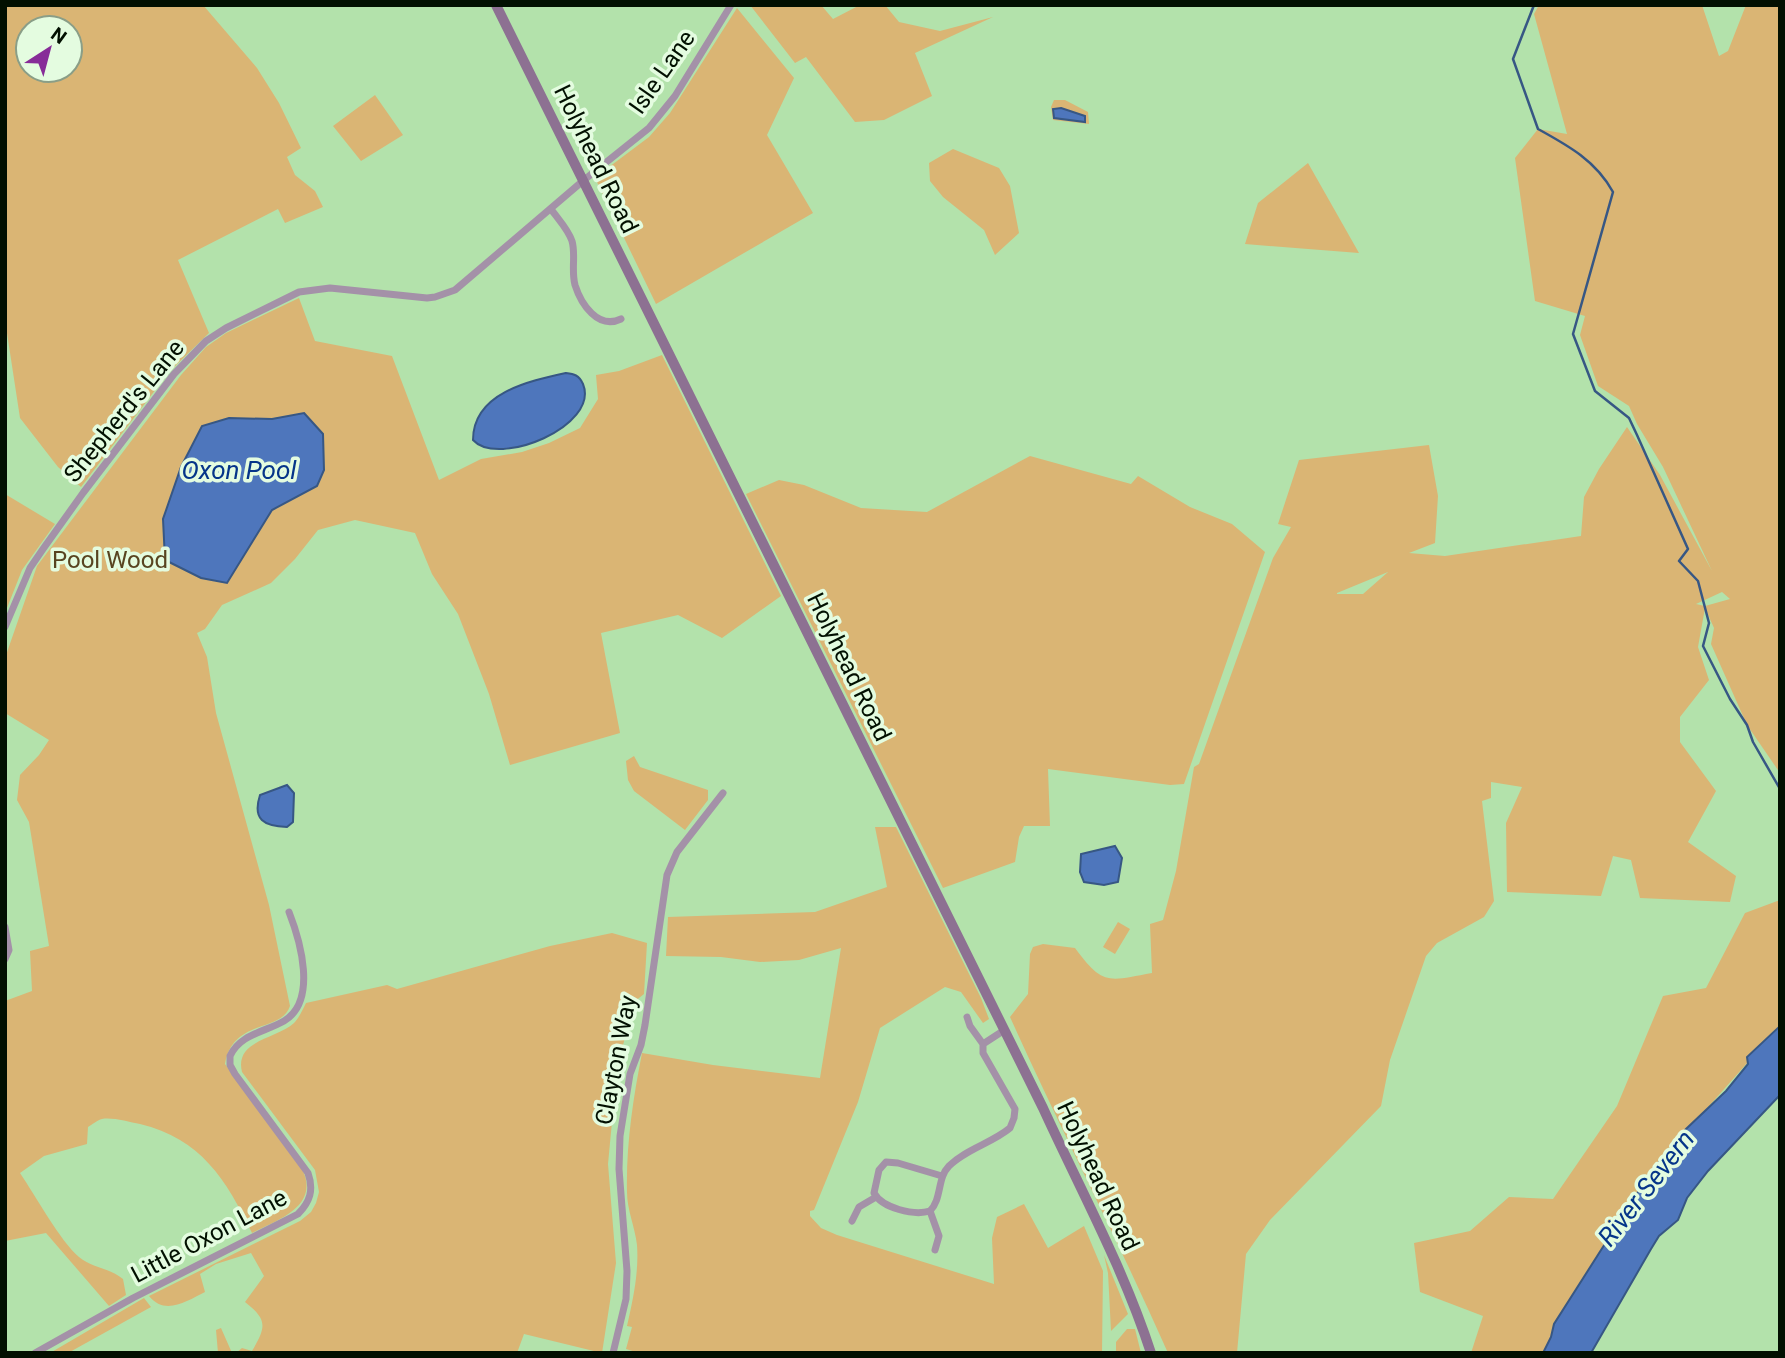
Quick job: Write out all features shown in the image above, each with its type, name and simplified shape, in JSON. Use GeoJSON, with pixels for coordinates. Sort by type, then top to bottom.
{"type":"FeatureCollection","features":[{"type":"Feature","properties":{"kind":"main road","name":"Holyhead Road"},"geometry":{"type":"LineString","coordinates":[[496,5],[899,815],[1116,1261],[1140,1318],[1151,1353]]}},
{"type":"Feature","properties":{"kind":"street","name":"Isle Lane"},"geometry":{"type":"LineString","coordinates":[[584,180],[649,128],[675,96],[731,5]]}},
{"type":"Feature","properties":{"kind":"street","name":"Shepherd's Lane"},"geometry":{"type":"LineString","coordinates":[[5,627],[30,568],[50,539],[174,374],[206,341],[226,328],[299,292],[330,288],[426,298],[446,294],[460,286],[584,180]]}},
{"type":"Feature","properties":{"kind":"street"},"geometry":{"type":"LineString","coordinates":[[551,209],[571,239],[575,284],[583,300],[594,316],[617,321],[618,333]]}},
{"type":"Feature","properties":{"kind":"street","name":"Clayton Way"},"geometry":{"type":"LineString","coordinates":[[613,1353],[626,1298],[627,1271],[619,1169],[622,1125],[630,1074],[645,1025],[667,875],[677,852],[723,793]]}},
{"type":"Feature","properties":{"kind":"street","name":"Little Oxon Lane"},"geometry":{"type":"LineString","coordinates":[[34,1353],[133,1298],[298,1214],[308,1202],[312,1188],[308,1173],[230,1065],[230,1056],[241,1041],[287,1019],[297,1008],[304,974],[303,954],[289,912]]}},
{"type":"Feature","properties":{"kind":"street"},"geometry":{"type":"LineString","coordinates":[[5,928],[9,950],[5,959]]}},
{"type":"Feature","properties":{"kind":"street"},"geometry":{"type":"LineString","coordinates":[[942,1176],[886,1162],[879,1170],[874,1193],[888,1205],[919,1213],[930,1211],[935,1205],[942,1176],[957,1160],[1005,1132],[1013,1123],[1013,1105],[983,1053],[983,1044],[967,1017]]}},
{"type":"Feature","properties":{"kind":"street"},"geometry":{"type":"LineString","coordinates":[[983,1044],[1003,1031]]}},
{"type":"Feature","properties":{"kind":"street"},"geometry":{"type":"LineString","coordinates":[[852,1222],[859,1207],[876,1197]]}},
{"type":"Feature","properties":{"kind":"street"},"geometry":{"type":"LineString","coordinates":[[930,1211],[939,1236],[936,1250]]}},
{"type":"Feature","properties":{"kind":"green space"},"geometry":{"type":"Polygon","coordinates":[[[5,5],[203,5],[257,68],[279,103],[301,148],[287,157],[295,175],[315,191],[323,207],[285,223],[278,209],[178,260],[209,333],[169,372],[81,487],[58,467],[20,418],[5,320],[5,5]]]}},
{"type":"Feature","properties":{"kind":"green space"},"geometry":{"type":"Polygon","coordinates":[[[750,5],[821,5],[833,19],[860,5],[885,5],[899,22],[940,31],[993,17],[915,53],[932,96],[884,120],[855,122],[806,57],[795,63],[750,5]]]}},
{"type":"Feature","properties":{"kind":"green space"},"geometry":{"type":"Polygon","coordinates":[[[1539,5],[1702,5],[1719,56],[1728,51],[1746,5],[1780,5],[1780,773],[1747,725],[1711,644],[1714,628],[1705,608],[1698,647],[1709,680],[1680,717],[1680,742],[1716,791],[1688,842],[1736,876],[1730,902],[1640,898],[1631,860],[1613,856],[1601,896],[1507,892],[1506,823],[1522,787],[1491,782],[1491,798],[1482,801],[1494,901],[1484,917],[1437,943],[1426,956],[1390,1060],[1381,1106],[1270,1220],[1246,1254],[1237,1353],[1168,1353],[1010,1017],[1028,994],[1030,954],[1033,947],[1043,944],[1075,948],[1093,969],[1108,978],[1152,973],[1150,924],[1163,920],[1176,871],[1194,767],[1199,764],[1273,558],[1291,527],[1278,524],[1299,460],[1429,445],[1438,496],[1435,543],[1409,553],[1445,556],[1581,536],[1584,497],[1627,427],[1660,475],[1712,571],[1663,467],[1629,406],[1598,386],[1580,335],[1585,316],[1535,301],[1515,158],[1538,129],[1567,134],[1534,14],[1539,5]],[[1388,572],[1337,593],[1337,594],[1363,594],[1388,572]],[[1722,592],[1696,604],[1705,606],[1730,599],[1722,592]]]}},
{"type":"Feature","properties":{"kind":"green space"},"geometry":{"type":"Polygon","coordinates":[[[737,8],[794,78],[767,135],[813,213],[656,304],[597,182],[597,176],[649,137],[670,113],[737,8]]]}},
{"type":"Feature","properties":{"kind":"green space"},"geometry":{"type":"Polygon","coordinates":[[[375,95],[403,135],[361,161],[333,126],[375,95]]]}},
{"type":"Feature","properties":{"kind":"green space"},"geometry":{"type":"Polygon","coordinates":[[[1054,100],[1065,100],[1088,112],[1089,124],[1053,120],[1051,107],[1054,100]]]}},
{"type":"Feature","properties":{"kind":"green space"},"geometry":{"type":"Polygon","coordinates":[[[953,149],[999,168],[1010,186],[1019,233],[995,255],[984,230],[943,197],[930,181],[929,163],[953,149]]]}},
{"type":"Feature","properties":{"kind":"green space"},"geometry":{"type":"Polygon","coordinates":[[[1308,163],[1359,253],[1245,244],[1258,203],[1308,163]]]}},
{"type":"Feature","properties":{"kind":"green space","name":"Pool Wood"},"geometry":{"type":"Polygon","coordinates":[[[299,298],[315,341],[392,356],[439,480],[481,459],[522,452],[580,428],[598,399],[596,375],[619,371],[662,355],[781,596],[722,638],[678,615],[601,633],[620,733],[510,765],[489,694],[458,614],[432,574],[415,533],[355,520],[318,530],[271,583],[222,605],[205,629],[197,633],[207,657],[216,713],[269,905],[290,1006],[277,1020],[237,1039],[225,1064],[303,1171],[305,1194],[293,1211],[252,1233],[221,1179],[195,1151],[180,1140],[140,1124],[111,1119],[98,1120],[88,1127],[87,1144],[44,1156],[20,1173],[72,1250],[84,1261],[123,1279],[126,1295],[109,1306],[46,1233],[5,1241],[5,1001],[32,991],[30,951],[49,946],[29,822],[17,800],[20,775],[49,740],[5,713],[5,658],[37,566],[181,375],[206,347],[226,333],[299,298]],[[304,413],[272,419],[229,418],[272,510],[317,486],[304,413]]]}},
{"type":"Feature","properties":{"kind":"green space"},"geometry":{"type":"Polygon","coordinates":[[[1030,456],[1131,484],[1138,476],[1190,507],[1232,524],[1265,552],[1184,784],[1170,785],[1048,769],[1050,826],[1024,826],[1019,837],[1015,862],[943,888],[746,494],[779,480],[804,485],[861,508],[927,512],[1030,456]]]}},
{"type":"Feature","properties":{"kind":"green space"},"geometry":{"type":"Polygon","coordinates":[[[5,494],[55,524],[22,570],[5,613],[5,494]]]}},
{"type":"Feature","properties":{"kind":"green space"},"geometry":{"type":"Polygon","coordinates":[[[634,756],[640,767],[708,790],[708,800],[685,830],[634,791],[628,780],[626,761],[634,756]]]}},
{"type":"Feature","properties":{"kind":"green space"},"geometry":{"type":"Polygon","coordinates":[[[875,827],[896,827],[989,1019],[983,1023],[961,992],[945,987],[880,1028],[858,1102],[810,1216],[821,1228],[837,1235],[994,1284],[992,1238],[997,1217],[1024,1204],[1048,1248],[1084,1226],[1103,1271],[1102,1353],[639,1353],[626,1349],[632,1327],[627,1326],[637,1265],[636,1238],[627,1199],[627,1174],[633,1105],[642,1053],[820,1078],[841,948],[799,960],[760,962],[721,957],[666,956],[668,917],[815,912],[887,887],[875,827]]]}},
{"type":"Feature","properties":{"kind":"green space"},"geometry":{"type":"Polygon","coordinates":[[[1780,900],[1780,1026],[1662,1159],[1548,1353],[1471,1353],[1483,1316],[1420,1292],[1414,1243],[1470,1231],[1509,1197],[1553,1199],[1617,1106],[1663,996],[1706,988],[1745,913],[1780,900]]]}},
{"type":"Feature","properties":{"kind":"green space"},"geometry":{"type":"Polygon","coordinates":[[[1118,922],[1130,929],[1115,954],[1103,947],[1118,922]]]}},
{"type":"Feature","properties":{"kind":"green space"},"geometry":{"type":"Polygon","coordinates":[[[612,933],[647,943],[644,994],[634,1002],[617,1069],[608,1164],[616,1263],[602,1353],[524,1334],[517,1353],[236,1353],[242,1348],[252,1351],[262,1330],[258,1314],[245,1302],[264,1276],[251,1253],[216,1264],[200,1274],[205,1292],[184,1302],[162,1305],[149,1296],[300,1221],[311,1212],[316,1203],[319,1192],[315,1170],[242,1072],[241,1061],[250,1047],[294,1023],[306,1003],[387,985],[397,989],[550,946],[612,933]]]}},
{"type":"Feature","properties":{"kind":"green space"},"geometry":{"type":"Polygon","coordinates":[[[1104,1255],[1128,1314],[1111,1331],[1108,1273],[1104,1255]]]}},
{"type":"Feature","properties":{"kind":"green space"},"geometry":{"type":"Polygon","coordinates":[[[144,1298],[151,1307],[68,1353],[50,1353],[144,1298]]]}},
{"type":"Feature","properties":{"kind":"green space"},"geometry":{"type":"Polygon","coordinates":[[[221,1328],[232,1353],[218,1353],[216,1330],[221,1328]]]}},
{"type":"Feature","properties":{"kind":"green space"},"geometry":{"type":"Polygon","coordinates":[[[1127,1329],[1135,1329],[1141,1353],[1116,1353],[1116,1342],[1127,1329]]]}},
{"type":"Feature","properties":{"kind":"water"},"geometry":{"type":"Polygon","coordinates":[[[1061,108],[1085,116],[1085,122],[1054,118],[1053,109],[1061,108]]]}},
{"type":"Feature","properties":{"kind":"water"},"geometry":{"type":"Polygon","coordinates":[[[566,373],[576,376],[583,384],[584,400],[576,414],[562,428],[523,446],[503,449],[486,447],[473,440],[475,424],[482,411],[493,400],[520,385],[566,373]]]}},
{"type":"Feature","properties":{"kind":"water","name":"Oxon Pool"},"geometry":{"type":"Polygon","coordinates":[[[304,413],[323,434],[324,470],[317,486],[272,510],[227,583],[201,578],[165,560],[163,519],[181,467],[202,426],[229,418],[272,419],[304,413]]]}},
{"type":"Feature","properties":{"kind":"water"},"geometry":{"type":"Polygon","coordinates":[[[287,785],[294,793],[293,822],[287,827],[266,823],[259,816],[260,795],[287,785]]]}},
{"type":"Feature","properties":{"kind":"water"},"geometry":{"type":"Polygon","coordinates":[[[1115,846],[1122,858],[1118,882],[1104,885],[1084,882],[1080,872],[1081,854],[1115,846]]]}},
{"type":"Feature","properties":{"kind":"water","name":"River Severn"},"geometry":{"type":"Polygon","coordinates":[[[1780,1026],[1780,1095],[1708,1171],[1687,1198],[1678,1220],[1659,1236],[1591,1353],[1543,1353],[1554,1324],[1650,1173],[1686,1129],[1726,1091],[1748,1064],[1747,1057],[1780,1026]]]}},
{"type":"Feature","properties":{"kind":"waterway"},"geometry":{"type":"LineString","coordinates":[[1534,5],[1513,59],[1538,129],[1571,148],[1590,163],[1613,192],[1573,334],[1595,391],[1629,418],[1637,435],[1688,549],[1679,561],[1698,581],[1709,623],[1703,646],[1780,789]]}}]}
